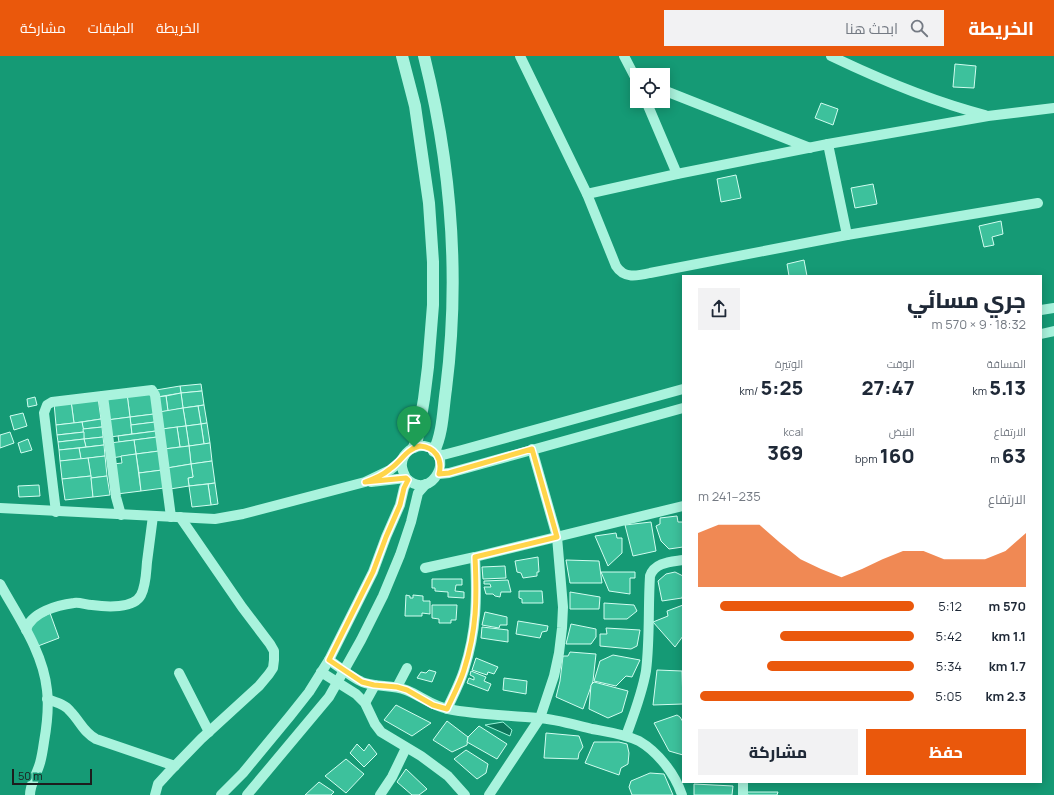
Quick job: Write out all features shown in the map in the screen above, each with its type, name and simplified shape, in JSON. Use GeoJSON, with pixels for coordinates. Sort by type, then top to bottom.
{"type":"FeatureCollection","features":[{"type":"Feature","properties":{"kind":"street"},"geometry":{"type":"LineString","coordinates":[[402,56],[415,106],[428,203],[433,262],[433,305],[428,367],[417,440],[414,447]]}},
{"type":"Feature","properties":{"kind":"street"},"geometry":{"type":"LineString","coordinates":[[247,795],[330,698],[383,596],[400,555],[411,522],[418,493],[426,484],[439,474],[440,464],[436,453],[451,353],[453,276],[449,206],[444,162],[438,119],[424,56]]}},
{"type":"Feature","properties":{"kind":"street"},"geometry":{"type":"LineString","coordinates":[[520,56],[587,194],[616,266],[619,271],[624,274],[638,276],[847,235],[1038,204]]}},
{"type":"Feature","properties":{"kind":"street"},"geometry":{"type":"LineString","coordinates":[[624,56],[630,68]]}},
{"type":"Feature","properties":{"kind":"street"},"geometry":{"type":"LineString","coordinates":[[831,56],[902,88],[959,108],[988,116]]}},
{"type":"Feature","properties":{"kind":"street"},"geometry":{"type":"LineString","coordinates":[[670,93],[810,148]]}},
{"type":"Feature","properties":{"kind":"street"},"geometry":{"type":"LineString","coordinates":[[649,108],[677,174]]}},
{"type":"Feature","properties":{"kind":"street"},"geometry":{"type":"LineString","coordinates":[[587,194],[677,174],[828,144],[988,116],[1054,108]]}},
{"type":"Feature","properties":{"kind":"street"},"geometry":{"type":"LineString","coordinates":[[828,144],[847,235]]}},
{"type":"Feature","properties":{"kind":"street"},"geometry":{"type":"LineString","coordinates":[[1042,310],[1054,308]]}},
{"type":"Feature","properties":{"kind":"street"},"geometry":{"type":"LineString","coordinates":[[1042,334],[1054,331]]}},
{"type":"Feature","properties":{"kind":"street"},"geometry":{"type":"LineString","coordinates":[[365,482],[390,470],[400,462],[408,451],[414,447],[425,446],[436,453],[443,455],[682,389]]}},
{"type":"Feature","properties":{"kind":"street"},"geometry":{"type":"LineString","coordinates":[[56,512],[44,413],[45,407],[48,403],[152,390],[154,393],[176,517],[274,651],[273,668],[269,674],[259,686],[209,732],[158,784],[155,795]]}},
{"type":"Feature","properties":{"kind":"street"},"geometry":{"type":"LineString","coordinates":[[103,396],[116,497],[120,515]]}},
{"type":"Feature","properties":{"kind":"street"},"geometry":{"type":"LineString","coordinates":[[439,474],[449,473],[682,408]]}},
{"type":"Feature","properties":{"kind":"street"},"geometry":{"type":"LineString","coordinates":[[489,795],[540,718],[554,676],[559,653],[562,628],[562,587],[557,537],[532,449]]}},
{"type":"Feature","properties":{"kind":"street"},"geometry":{"type":"LineString","coordinates":[[404,456],[402,463],[403,471],[407,479],[414,483],[426,484]]}},
{"type":"Feature","properties":{"kind":"street"},"geometry":{"type":"LineString","coordinates":[[0,508],[215,519],[243,514],[365,482],[407,479]]}},
{"type":"Feature","properties":{"kind":"street"},"geometry":{"type":"LineString","coordinates":[[221,795],[243,773],[290,716],[309,692],[329,660],[373,572],[400,505],[407,479]]}},
{"type":"Feature","properties":{"kind":"street"},"geometry":{"type":"LineString","coordinates":[[425,568],[682,506]]}},
{"type":"Feature","properties":{"kind":"street"},"geometry":{"type":"LineString","coordinates":[[26,630],[27,624],[34,618],[50,609],[75,603],[94,606],[117,606],[129,605],[136,601],[141,596],[145,584],[153,516]]}},
{"type":"Feature","properties":{"kind":"street"},"geometry":{"type":"LineString","coordinates":[[447,709],[464,671],[476,618],[477,592],[475,557]]}},
{"type":"Feature","properties":{"kind":"street"},"geometry":{"type":"LineString","coordinates":[[626,736],[636,709],[645,672],[650,576],[652,570],[661,564],[682,560]]}},
{"type":"Feature","properties":{"kind":"street"},"geometry":{"type":"LineString","coordinates":[[0,584],[26,630],[40,661],[47,689],[46,724],[43,752],[30,788],[30,795]]}},
{"type":"Feature","properties":{"kind":"street"},"geometry":{"type":"LineString","coordinates":[[329,660],[362,682],[374,685],[397,687],[407,690],[433,705],[447,709],[540,718],[626,736],[640,742],[662,761],[674,778],[682,795]]}},
{"type":"Feature","properties":{"kind":"street"},"geometry":{"type":"LineString","coordinates":[[397,687],[407,668]]}},
{"type":"Feature","properties":{"kind":"street"},"geometry":{"type":"LineString","coordinates":[[321,672],[356,694],[365,703],[375,724],[381,732],[421,756],[448,776],[465,795]]}},
{"type":"Feature","properties":{"kind":"street"},"geometry":{"type":"LineString","coordinates":[[179,673],[209,732]]}},
{"type":"Feature","properties":{"kind":"street"},"geometry":{"type":"LineString","coordinates":[[365,703],[374,685]]}},
{"type":"Feature","properties":{"kind":"street"},"geometry":{"type":"LineString","coordinates":[[47,699],[66,707],[88,735],[175,766]]}},
{"type":"Feature","properties":{"kind":"street"},"geometry":{"type":"LineString","coordinates":[[380,795],[392,777],[406,748]]}},
{"type":"Feature","properties":{"kind":"street"},"geometry":{"type":"LineString","coordinates":[[743,783],[743,795]]}},
{"type":"Feature","properties":{"kind":"shaded area"},"geometry":{"type":"Polygon","coordinates":[[[503,722],[512,730],[510,736],[485,725],[503,722]]]}},
{"type":"Feature","properties":{"kind":"building"},"geometry":{"type":"Polygon","coordinates":[[[955,64],[976,66],[974,88],[953,87],[955,64]]]}},
{"type":"Feature","properties":{"kind":"building"},"geometry":{"type":"Polygon","coordinates":[[[821,103],[838,109],[833,125],[815,118],[821,103]]]}},
{"type":"Feature","properties":{"kind":"building"},"geometry":{"type":"Polygon","coordinates":[[[736,175],[741,198],[721,202],[717,179],[736,175]]]}},
{"type":"Feature","properties":{"kind":"building"},"geometry":{"type":"Polygon","coordinates":[[[873,184],[877,204],[855,208],[851,188],[873,184]]]}},
{"type":"Feature","properties":{"kind":"building"},"geometry":{"type":"Polygon","coordinates":[[[1001,221],[1003,234],[992,237],[994,245],[984,247],[979,226],[1001,221]]]}},
{"type":"Feature","properties":{"kind":"building"},"geometry":{"type":"Polygon","coordinates":[[[804,260],[807,275],[789,275],[787,264],[804,260]]]}},
{"type":"Feature","properties":{"kind":"building"},"geometry":{"type":"Polygon","coordinates":[[[201,384],[202,391],[181,393],[180,386],[201,384]]]}},
{"type":"Feature","properties":{"kind":"building"},"geometry":{"type":"Polygon","coordinates":[[[180,386],[181,393],[157,397],[156,390],[180,386]]]}},
{"type":"Feature","properties":{"kind":"building"},"geometry":{"type":"Polygon","coordinates":[[[151,390],[154,414],[130,417],[127,394],[151,390]]]}},
{"type":"Feature","properties":{"kind":"building"},"geometry":{"type":"Polygon","coordinates":[[[202,391],[204,405],[183,408],[181,393],[202,391]]]}},
{"type":"Feature","properties":{"kind":"building"},"geometry":{"type":"Polygon","coordinates":[[[181,393],[183,408],[168,411],[166,396],[181,393]]]}},
{"type":"Feature","properties":{"kind":"building"},"geometry":{"type":"Polygon","coordinates":[[[127,394],[130,417],[107,420],[104,397],[127,394]]]}},
{"type":"Feature","properties":{"kind":"building"},"geometry":{"type":"Polygon","coordinates":[[[166,396],[168,411],[159,412],[157,397],[166,396]]]}},
{"type":"Feature","properties":{"kind":"building"},"geometry":{"type":"Polygon","coordinates":[[[35,397],[37,405],[28,407],[27,399],[35,397]]]}},
{"type":"Feature","properties":{"kind":"building"},"geometry":{"type":"Polygon","coordinates":[[[98,398],[101,419],[74,423],[71,401],[98,398]]]}},
{"type":"Feature","properties":{"kind":"building"},"geometry":{"type":"Polygon","coordinates":[[[71,401],[74,423],[56,425],[54,403],[71,401]]]}},
{"type":"Feature","properties":{"kind":"building"},"geometry":{"type":"Polygon","coordinates":[[[204,405],[207,423],[201,424],[198,406],[204,405]]]}},
{"type":"Feature","properties":{"kind":"building"},"geometry":{"type":"Polygon","coordinates":[[[198,406],[201,424],[186,426],[183,408],[198,406]]]}},
{"type":"Feature","properties":{"kind":"building"},"geometry":{"type":"Polygon","coordinates":[[[183,408],[186,426],[162,429],[159,412],[183,408]]]}},
{"type":"Feature","properties":{"kind":"building"},"geometry":{"type":"Polygon","coordinates":[[[23,413],[27,426],[14,430],[10,416],[23,413]]]}},
{"type":"Feature","properties":{"kind":"building"},"geometry":{"type":"Polygon","coordinates":[[[154,414],[155,422],[131,425],[130,417],[154,414]]]}},
{"type":"Feature","properties":{"kind":"building"},"geometry":{"type":"Polygon","coordinates":[[[130,417],[132,434],[110,437],[107,420],[130,417]]]}},
{"type":"Feature","properties":{"kind":"building"},"geometry":{"type":"Polygon","coordinates":[[[101,419],[102,427],[83,429],[82,422],[101,419]]]}},
{"type":"Feature","properties":{"kind":"building"},"geometry":{"type":"Polygon","coordinates":[[[82,422],[84,432],[57,435],[56,425],[82,422]]]}},
{"type":"Feature","properties":{"kind":"building"},"geometry":{"type":"Polygon","coordinates":[[[155,422],[156,431],[132,434],[131,425],[155,422]]]}},
{"type":"Feature","properties":{"kind":"building"},"geometry":{"type":"Polygon","coordinates":[[[207,423],[210,443],[204,444],[201,424],[207,423]]]}},
{"type":"Feature","properties":{"kind":"building"},"geometry":{"type":"Polygon","coordinates":[[[201,424],[204,444],[189,446],[186,426],[201,424]]]}},
{"type":"Feature","properties":{"kind":"building"},"geometry":{"type":"Polygon","coordinates":[[[186,426],[189,446],[180,447],[177,427],[186,426]]]}},
{"type":"Feature","properties":{"kind":"building"},"geometry":{"type":"Polygon","coordinates":[[[102,427],[103,437],[84,439],[83,429],[102,427]]]}},
{"type":"Feature","properties":{"kind":"building"},"geometry":{"type":"Polygon","coordinates":[[[177,427],[180,447],[164,449],[162,429],[177,427]]]}},
{"type":"Feature","properties":{"kind":"building"},"geometry":{"type":"Polygon","coordinates":[[[156,431],[157,437],[119,442],[118,436],[156,431]]]}},
{"type":"Feature","properties":{"kind":"building"},"geometry":{"type":"Polygon","coordinates":[[[10,432],[14,443],[0,448],[0,435],[10,432]]]}},
{"type":"Feature","properties":{"kind":"building"},"geometry":{"type":"Polygon","coordinates":[[[84,432],[84,439],[58,442],[57,435],[84,432]]]}},
{"type":"Feature","properties":{"kind":"building"},"geometry":{"type":"Polygon","coordinates":[[[103,437],[104,445],[86,447],[84,439],[103,437]]]}},
{"type":"Feature","properties":{"kind":"building"},"geometry":{"type":"Polygon","coordinates":[[[157,437],[159,451],[136,454],[134,440],[157,437]]]}},
{"type":"Feature","properties":{"kind":"building"},"geometry":{"type":"Polygon","coordinates":[[[28,439],[32,450],[21,453],[18,443],[28,439]]]}},
{"type":"Feature","properties":{"kind":"building"},"geometry":{"type":"Polygon","coordinates":[[[84,439],[86,447],[59,450],[58,442],[84,439]]]}},
{"type":"Feature","properties":{"kind":"building"},"geometry":{"type":"Polygon","coordinates":[[[134,440],[136,454],[112,458],[110,443],[134,440]]]}},
{"type":"Feature","properties":{"kind":"building"},"geometry":{"type":"Polygon","coordinates":[[[210,443],[212,461],[191,464],[189,446],[210,443]]]}},
{"type":"Feature","properties":{"kind":"building"},"geometry":{"type":"Polygon","coordinates":[[[104,445],[105,456],[81,459],[79,448],[104,445]]]}},
{"type":"Feature","properties":{"kind":"building"},"geometry":{"type":"Polygon","coordinates":[[[189,446],[191,464],[167,468],[164,449],[189,446]]]}},
{"type":"Feature","properties":{"kind":"building"},"geometry":{"type":"Polygon","coordinates":[[[79,448],[81,459],[60,461],[59,450],[79,448]]]}},
{"type":"Feature","properties":{"kind":"building"},"geometry":{"type":"Polygon","coordinates":[[[159,451],[162,470],[139,473],[136,454],[159,451]]]}},
{"type":"Feature","properties":{"kind":"building"},"geometry":{"type":"Polygon","coordinates":[[[136,454],[141,491],[117,494],[113,464],[122,463],[121,456],[136,454]]]}},
{"type":"Feature","properties":{"kind":"building"},"geometry":{"type":"Polygon","coordinates":[[[105,456],[107,476],[91,478],[88,458],[105,456]]]}},
{"type":"Feature","properties":{"kind":"building"},"geometry":{"type":"Polygon","coordinates":[[[88,458],[91,476],[62,479],[60,461],[88,458]]]}},
{"type":"Feature","properties":{"kind":"building"},"geometry":{"type":"Polygon","coordinates":[[[212,461],[215,483],[189,486],[188,478],[193,477],[191,464],[212,461]]]}},
{"type":"Feature","properties":{"kind":"building"},"geometry":{"type":"Polygon","coordinates":[[[191,464],[193,477],[188,478],[189,486],[170,489],[167,468],[191,464]]]}},
{"type":"Feature","properties":{"kind":"building"},"geometry":{"type":"Polygon","coordinates":[[[162,470],[164,488],[141,491],[139,473],[162,470]]]}},
{"type":"Feature","properties":{"kind":"building"},"geometry":{"type":"Polygon","coordinates":[[[91,476],[93,497],[65,500],[62,479],[91,476]]]}},
{"type":"Feature","properties":{"kind":"building"},"geometry":{"type":"Polygon","coordinates":[[[107,476],[110,495],[93,497],[91,478],[107,476]]]}},
{"type":"Feature","properties":{"kind":"building"},"geometry":{"type":"Polygon","coordinates":[[[215,483],[218,504],[211,505],[208,484],[215,483]]]}},
{"type":"Feature","properties":{"kind":"building"},"geometry":{"type":"Polygon","coordinates":[[[208,484],[211,505],[192,507],[189,486],[208,484]]]}},
{"type":"Feature","properties":{"kind":"building"},"geometry":{"type":"Polygon","coordinates":[[[39,485],[40,496],[19,497],[18,486],[39,485]]]}},
{"type":"Feature","properties":{"kind":"building"},"geometry":{"type":"Polygon","coordinates":[[[677,516],[678,522],[682,522],[682,547],[669,549],[661,541],[656,526],[660,524],[660,518],[677,516]]]}},
{"type":"Feature","properties":{"kind":"building"},"geometry":{"type":"Polygon","coordinates":[[[651,522],[656,551],[633,556],[625,525],[651,522]]]}},
{"type":"Feature","properties":{"kind":"building"},"geometry":{"type":"Polygon","coordinates":[[[616,533],[617,538],[622,538],[622,553],[608,566],[595,536],[616,533]]]}},
{"type":"Feature","properties":{"kind":"building"},"geometry":{"type":"Polygon","coordinates":[[[538,557],[539,572],[537,572],[537,576],[523,578],[521,573],[517,572],[515,561],[538,557]]]}},
{"type":"Feature","properties":{"kind":"building"},"geometry":{"type":"Polygon","coordinates":[[[566,560],[599,561],[602,583],[570,583],[566,560]]]}},
{"type":"Feature","properties":{"kind":"building"},"geometry":{"type":"Polygon","coordinates":[[[505,566],[506,578],[483,579],[482,567],[505,566]]]}},
{"type":"Feature","properties":{"kind":"building"},"geometry":{"type":"Polygon","coordinates":[[[601,572],[635,572],[635,578],[630,578],[630,594],[609,591],[601,572]]]}},
{"type":"Feature","properties":{"kind":"building"},"geometry":{"type":"Polygon","coordinates":[[[675,572],[682,576],[682,598],[662,601],[658,581],[666,574],[675,572]]]}},
{"type":"Feature","properties":{"kind":"building"},"geometry":{"type":"Polygon","coordinates":[[[432,579],[462,579],[462,585],[456,585],[455,591],[464,592],[464,598],[448,597],[448,592],[435,591],[435,588],[432,588],[432,579]]]}},
{"type":"Feature","properties":{"kind":"building"},"geometry":{"type":"Polygon","coordinates":[[[508,580],[511,592],[501,592],[500,597],[493,594],[486,594],[484,587],[491,587],[490,584],[484,584],[484,581],[508,580]]]}},
{"type":"Feature","properties":{"kind":"building"},"geometry":{"type":"Polygon","coordinates":[[[519,591],[542,591],[543,603],[522,603],[522,599],[519,598],[519,591]]]}},
{"type":"Feature","properties":{"kind":"building"},"geometry":{"type":"Polygon","coordinates":[[[570,592],[600,597],[599,609],[570,609],[570,592]]]}},
{"type":"Feature","properties":{"kind":"building"},"geometry":{"type":"Polygon","coordinates":[[[406,595],[410,596],[410,598],[413,598],[413,595],[423,596],[423,601],[430,601],[430,614],[422,613],[422,616],[405,616],[406,595]]]}},
{"type":"Feature","properties":{"kind":"building"},"geometry":{"type":"Polygon","coordinates":[[[604,603],[634,605],[637,611],[627,619],[604,619],[604,603]]]}},
{"type":"Feature","properties":{"kind":"building"},"geometry":{"type":"Polygon","coordinates":[[[432,605],[457,605],[456,620],[451,620],[451,623],[439,623],[439,619],[432,618],[432,605]]]}},
{"type":"Feature","properties":{"kind":"building"},"geometry":{"type":"Polygon","coordinates":[[[682,605],[682,637],[675,647],[653,622],[668,616],[667,611],[682,605]]]}},
{"type":"Feature","properties":{"kind":"building"},"geometry":{"type":"Polygon","coordinates":[[[485,612],[507,617],[507,625],[500,625],[499,628],[482,625],[485,612]]]}},
{"type":"Feature","properties":{"kind":"building"},"geometry":{"type":"Polygon","coordinates":[[[50,613],[59,638],[38,646],[28,624],[50,613]]]}},
{"type":"Feature","properties":{"kind":"building"},"geometry":{"type":"Polygon","coordinates":[[[518,621],[548,626],[547,631],[542,632],[540,638],[516,634],[518,621]]]}},
{"type":"Feature","properties":{"kind":"building"},"geometry":{"type":"Polygon","coordinates":[[[571,624],[596,629],[596,637],[591,644],[566,644],[571,624]]]}},
{"type":"Feature","properties":{"kind":"building"},"geometry":{"type":"Polygon","coordinates":[[[482,627],[508,630],[508,642],[481,638],[482,627]]]}},
{"type":"Feature","properties":{"kind":"building"},"geometry":{"type":"Polygon","coordinates":[[[606,628],[640,630],[637,646],[631,649],[600,646],[600,634],[607,634],[606,628]]]}},
{"type":"Feature","properties":{"kind":"building"},"geometry":{"type":"Polygon","coordinates":[[[570,652],[596,654],[593,681],[583,709],[556,697],[560,681],[563,656],[568,656],[570,652]]]}},
{"type":"Feature","properties":{"kind":"building"},"geometry":{"type":"Polygon","coordinates":[[[613,655],[640,660],[632,677],[626,676],[616,686],[594,681],[600,661],[613,655]]]}},
{"type":"Feature","properties":{"kind":"building"},"geometry":{"type":"Polygon","coordinates":[[[476,658],[498,667],[494,674],[488,672],[487,675],[472,670],[476,658]]]}},
{"type":"Feature","properties":{"kind":"building"},"geometry":{"type":"Polygon","coordinates":[[[429,670],[436,672],[432,682],[417,678],[421,672],[426,673],[429,670]]]}},
{"type":"Feature","properties":{"kind":"building"},"geometry":{"type":"Polygon","coordinates":[[[657,670],[682,671],[682,704],[653,705],[657,670]]]}},
{"type":"Feature","properties":{"kind":"building"},"geometry":{"type":"Polygon","coordinates":[[[471,671],[486,677],[484,681],[491,684],[488,691],[467,683],[469,678],[474,680],[474,677],[470,675],[471,671]]]}},
{"type":"Feature","properties":{"kind":"building"},"geometry":{"type":"Polygon","coordinates":[[[504,678],[527,681],[526,694],[503,690],[504,678]]]}},
{"type":"Feature","properties":{"kind":"building"},"geometry":{"type":"Polygon","coordinates":[[[594,682],[628,691],[622,712],[608,718],[589,709],[591,685],[594,682]]]}},
{"type":"Feature","properties":{"kind":"building"},"geometry":{"type":"Polygon","coordinates":[[[396,705],[431,723],[412,736],[384,720],[396,705]]]}},
{"type":"Feature","properties":{"kind":"building"},"geometry":{"type":"Polygon","coordinates":[[[677,715],[680,717],[682,720],[682,755],[669,751],[654,723],[677,715]]]}},
{"type":"Feature","properties":{"kind":"building"},"geometry":{"type":"Polygon","coordinates":[[[447,721],[468,737],[467,745],[452,752],[433,740],[447,721]]]}},
{"type":"Feature","properties":{"kind":"building"},"geometry":{"type":"Polygon","coordinates":[[[479,726],[507,744],[497,759],[467,742],[468,737],[479,726]]]}},
{"type":"Feature","properties":{"kind":"building"},"geometry":{"type":"Polygon","coordinates":[[[546,733],[579,736],[583,747],[579,753],[578,759],[544,758],[546,733]]]}},
{"type":"Feature","properties":{"kind":"building"},"geometry":{"type":"Polygon","coordinates":[[[594,742],[619,742],[627,744],[629,753],[628,764],[621,768],[619,775],[585,763],[594,742]]]}},
{"type":"Feature","properties":{"kind":"building"},"geometry":{"type":"Polygon","coordinates":[[[357,744],[364,751],[369,744],[377,754],[364,767],[350,753],[357,744]]]}},
{"type":"Feature","properties":{"kind":"building"},"geometry":{"type":"Polygon","coordinates":[[[466,750],[488,764],[486,773],[477,779],[454,759],[466,750]]]}},
{"type":"Feature","properties":{"kind":"building"},"geometry":{"type":"Polygon","coordinates":[[[346,759],[364,774],[346,793],[325,776],[346,759]]]}},
{"type":"Feature","properties":{"kind":"building"},"geometry":{"type":"Polygon","coordinates":[[[406,769],[427,789],[419,795],[412,795],[397,782],[406,769]]]}},
{"type":"Feature","properties":{"kind":"building"},"geometry":{"type":"Polygon","coordinates":[[[650,773],[664,774],[673,795],[632,795],[629,787],[631,781],[650,773]]]}},
{"type":"Feature","properties":{"kind":"building"},"geometry":{"type":"Polygon","coordinates":[[[319,782],[334,792],[331,795],[305,795],[319,782]]]}},
{"type":"Feature","properties":{"kind":"building"},"geometry":{"type":"Polygon","coordinates":[[[694,784],[733,786],[732,795],[694,795],[694,784]]]}},
{"type":"Feature","properties":{"kind":"building"},"geometry":{"type":"Polygon","coordinates":[[[747,792],[778,792],[777,795],[748,795],[747,792]]]}},
{"type":"Feature","properties":{"kind":"route"},"geometry":{"type":"LineString","coordinates":[[425,446],[437,454],[440,464],[439,474],[449,473],[532,449],[557,537],[475,557],[477,592],[476,618],[464,671],[447,709],[433,705],[407,690],[386,685],[374,685],[362,682],[329,660],[373,572],[400,505],[404,488],[408,480],[406,478],[365,482],[390,470],[400,462],[408,451],[414,447],[425,446]]}}]}
